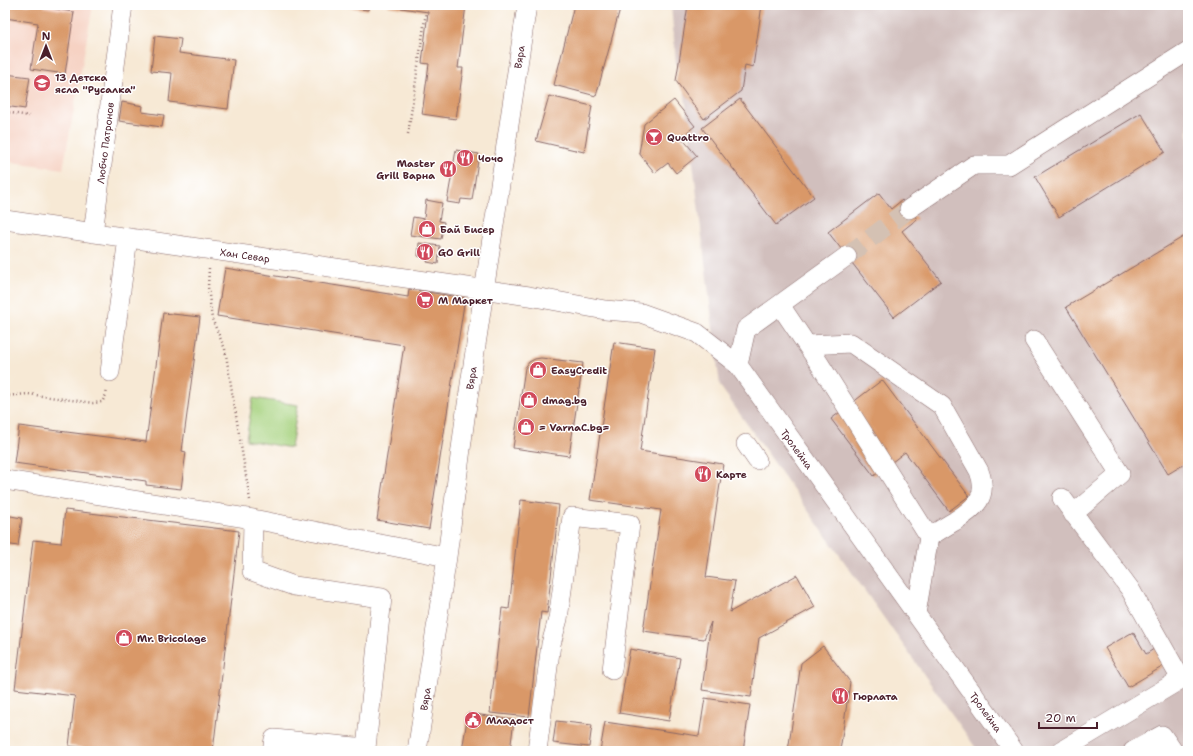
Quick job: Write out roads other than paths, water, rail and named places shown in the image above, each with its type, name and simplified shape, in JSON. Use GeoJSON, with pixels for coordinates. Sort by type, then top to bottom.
{"type":"FeatureCollection","features":[{"type":"Feature","properties":{"kind":"street","name":"Любчо Патронов"},"geometry":{"type":"LineString","coordinates":[[93,233],[123,5]]}},
{"type":"Feature","properties":{"kind":"street","name":"Вяра"},"geometry":{"type":"LineString","coordinates":[[417,751],[447,558],[465,418],[527,5]]}},
{"type":"Feature","properties":{"kind":"street"},"geometry":{"type":"LineString","coordinates":[[909,209],[974,165],[1009,165],[1188,51]]}},
{"type":"Feature","properties":{"kind":"street","name":"Хан Севар"},"geometry":{"type":"LineString","coordinates":[[5,220],[485,290]]}},
{"type":"Feature","properties":{"kind":"street"},"geometry":{"type":"LineString","coordinates":[[110,372],[128,238]]}},
{"type":"Feature","properties":{"kind":"street"},"geometry":{"type":"LineString","coordinates":[[738,365],[746,329],[847,256]]}},
{"type":"Feature","properties":{"kind":"street","name":"Тролейна"},"geometry":{"type":"LineString","coordinates":[[485,290],[605,310],[641,313],[697,333],[738,365],[1014,751]]}},
{"type":"Feature","properties":{"kind":"street"},"geometry":{"type":"LineString","coordinates":[[780,305],[819,363],[929,537],[916,614]]}},
{"type":"Feature","properties":{"kind":"street"},"geometry":{"type":"LineString","coordinates":[[1034,340],[1120,474],[1073,514]]}},
{"type":"Feature","properties":{"kind":"street"},"geometry":{"type":"LineString","coordinates":[[807,345],[851,343],[942,406],[979,471],[983,489],[978,502],[969,512],[929,537]]}},
{"type":"Feature","properties":{"kind":"street"},"geometry":{"type":"LineString","coordinates":[[746,444],[757,460]]}},
{"type":"Feature","properties":{"kind":"street"},"geometry":{"type":"LineString","coordinates":[[5,480],[253,519],[447,558]]}},
{"type":"Feature","properties":{"kind":"street"},"geometry":{"type":"LineString","coordinates":[[1061,751],[1185,676],[1130,589],[1062,498]]}},
{"type":"Feature","properties":{"kind":"street"},"geometry":{"type":"LineString","coordinates":[[537,751],[551,644],[558,619],[572,517],[630,524],[612,670]]}},
{"type":"Feature","properties":{"kind":"street"},"geometry":{"type":"LineString","coordinates":[[253,519],[252,571],[294,586],[382,598],[366,748],[274,739],[272,751]]}},
{"type":"Feature","properties":{"kind":"street"},"geometry":{"type":"LineString","coordinates":[[1133,751],[1162,735],[1173,751]]}},
{"type":"Feature","properties":{"kind":"tunnel"},"geometry":{"type":"LineString","coordinates":[[847,256],[909,209]]}},
{"type":"Feature","properties":{"kind":"place","name":"13 Детска ясла \"Русалка\""},"geometry":{"type":"Point","coordinates":[42,83]}},
{"type":"Feature","properties":{"kind":"place","name":"Quattro"},"geometry":{"type":"Point","coordinates":[654,137]}},
{"type":"Feature","properties":{"kind":"place","name":"Чочо"},"geometry":{"type":"Point","coordinates":[465,158]}},
{"type":"Feature","properties":{"kind":"place","name":"Master Grill Варна"},"geometry":{"type":"Point","coordinates":[448,169]}},
{"type":"Feature","properties":{"kind":"place","name":"Бай Бисер"},"geometry":{"type":"Point","coordinates":[427,229]}},
{"type":"Feature","properties":{"kind":"place","name":"GO Grill"},"geometry":{"type":"Point","coordinates":[425,252]}},
{"type":"Feature","properties":{"kind":"place","name":"М Маркет"},"geometry":{"type":"Point","coordinates":[425,300]}},
{"type":"Feature","properties":{"kind":"place","name":"EasyCredit"},"geometry":{"type":"Point","coordinates":[538,370]}},
{"type":"Feature","properties":{"kind":"place","name":"dmag.bg"},"geometry":{"type":"Point","coordinates":[529,400]}},
{"type":"Feature","properties":{"kind":"place","name":"= VarnaC.bg="},"geometry":{"type":"Point","coordinates":[526,427]}},
{"type":"Feature","properties":{"kind":"place","name":"Карте"},"geometry":{"type":"Point","coordinates":[703,474]}},
{"type":"Feature","properties":{"kind":"place","name":"Mr. Bricolage"},"geometry":{"type":"Point","coordinates":[124,638]}},
{"type":"Feature","properties":{"kind":"place","name":"Гюрлата"},"geometry":{"type":"Point","coordinates":[840,696]}},
{"type":"Feature","properties":{"kind":"place","name":"Младост"},"geometry":{"type":"Point","coordinates":[473,720]}}]}
